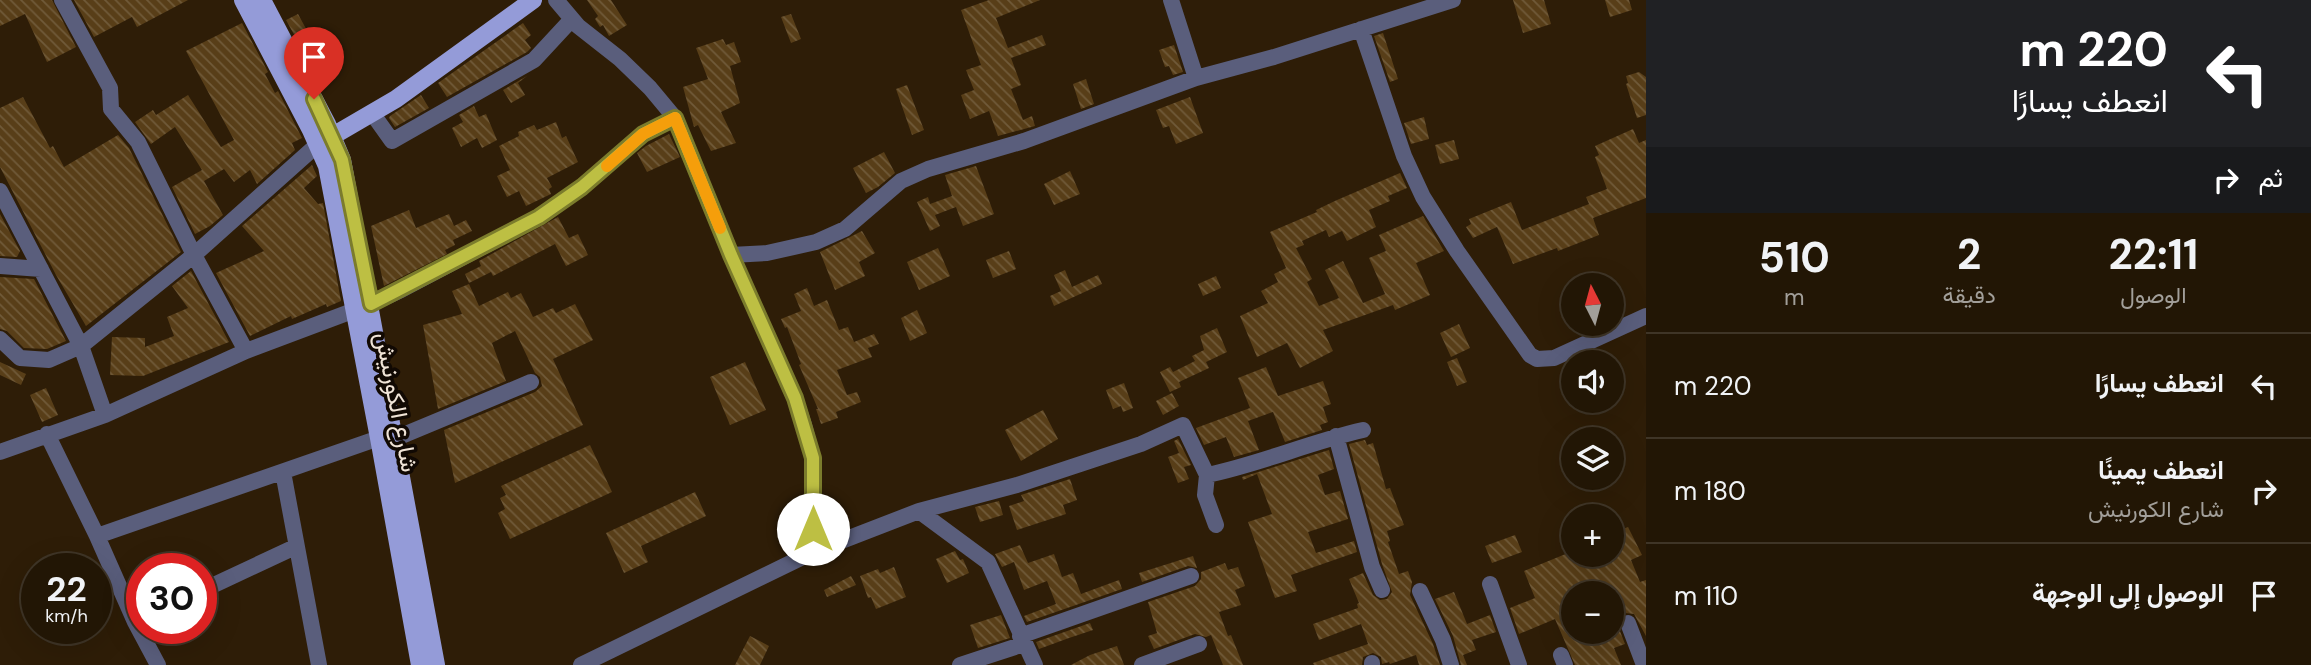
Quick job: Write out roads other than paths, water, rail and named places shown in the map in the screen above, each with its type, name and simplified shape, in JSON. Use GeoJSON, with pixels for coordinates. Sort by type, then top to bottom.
{"type":"FeatureCollection","features":[{"type":"Feature","properties":{"kind":"main road","name":"شارع الكورنيش"},"geometry":{"type":"LineString","coordinates":[[243,0],[325,141],[342,160],[363,306],[387,438],[436,665]]}},
{"type":"Feature","properties":{"kind":"main road","name":"شارع الكورنيش"},"geometry":{"type":"LineString","coordinates":[[262,0],[325,141]]}},
{"type":"Feature","properties":{"kind":"main road"},"geometry":{"type":"LineString","coordinates":[[325,141],[396,99],[533,0]]}},
{"type":"Feature","properties":{"kind":"main road","name":"شارع الكورنيش"},"geometry":{"type":"LineString","coordinates":[[387,438],[420,665]]}},
{"type":"Feature","properties":{"kind":"street"},"geometry":{"type":"LineString","coordinates":[[62,0],[110,88],[111,109],[138,142],[194,255],[246,351]]}},
{"type":"Feature","properties":{"kind":"street"},"geometry":{"type":"LineString","coordinates":[[556,0],[572,19],[620,58],[675,118],[731,255],[795,398],[804,425],[813,458],[813,552]]}},
{"type":"Feature","properties":{"kind":"street"},"geometry":{"type":"LineString","coordinates":[[1171,0],[1196,78]]}},
{"type":"Feature","properties":{"kind":"street"},"geometry":{"type":"LineString","coordinates":[[731,255],[767,253],[816,242],[845,229],[901,181],[928,169],[1024,141],[1196,78],[1453,0]]}},
{"type":"Feature","properties":{"kind":"street"},"geometry":{"type":"LineString","coordinates":[[372,113],[392,141],[534,60],[572,19]]}},
{"type":"Feature","properties":{"kind":"street"},"geometry":{"type":"LineString","coordinates":[[1361,29],[1404,156],[1423,197],[1457,251],[1530,355],[1537,359],[1554,358],[1646,316]]}},
{"type":"Feature","properties":{"kind":"street"},"geometry":{"type":"LineString","coordinates":[[0,452],[105,415],[246,351],[363,306],[539,217],[582,187],[643,134],[675,118]]}},
{"type":"Feature","properties":{"kind":"street"},"geometry":{"type":"LineString","coordinates":[[0,340],[20,358],[49,360],[81,346],[194,255],[325,141]]}},
{"type":"Feature","properties":{"kind":"street"},"geometry":{"type":"LineString","coordinates":[[0,191],[81,346],[105,415]]}},
{"type":"Feature","properties":{"kind":"street"},"geometry":{"type":"LineString","coordinates":[[0,266],[41,269]]}},
{"type":"Feature","properties":{"kind":"street"},"geometry":{"type":"LineString","coordinates":[[97,536],[387,438],[531,382]]}},
{"type":"Feature","properties":{"kind":"street"},"geometry":{"type":"LineString","coordinates":[[581,665],[813,552],[919,512],[1017,485],[1141,444],[1183,425],[1207,475],[1205,495],[1216,525]]}},
{"type":"Feature","properties":{"kind":"street"},"geometry":{"type":"LineString","coordinates":[[1207,475],[1241,468],[1336,436],[1363,430]]}},
{"type":"Feature","properties":{"kind":"street"},"geometry":{"type":"LineString","coordinates":[[47,434],[126,594]]}},
{"type":"Feature","properties":{"kind":"street"},"geometry":{"type":"LineString","coordinates":[[1336,436],[1372,567],[1382,590]]}},
{"type":"Feature","properties":{"kind":"street"},"geometry":{"type":"LineString","coordinates":[[283,472],[319,665]]}},
{"type":"Feature","properties":{"kind":"street"},"geometry":{"type":"LineString","coordinates":[[919,512],[988,562],[1035,665]]}},
{"type":"Feature","properties":{"kind":"street"},"geometry":{"type":"LineString","coordinates":[[217,584],[295,547]]}},
{"type":"Feature","properties":{"kind":"street"},"geometry":{"type":"LineString","coordinates":[[960,665],[1191,576]]}},
{"type":"Feature","properties":{"kind":"street"},"geometry":{"type":"LineString","coordinates":[[1490,584],[1519,665]]}},
{"type":"Feature","properties":{"kind":"street"},"geometry":{"type":"LineString","coordinates":[[1420,592],[1443,640],[1451,665]]}},
{"type":"Feature","properties":{"kind":"street"},"geometry":{"type":"LineString","coordinates":[[1628,623],[1644,665]]}},
{"type":"Feature","properties":{"kind":"street"},"geometry":{"type":"LineString","coordinates":[[150,644],[159,665]]}},
{"type":"Feature","properties":{"kind":"street"},"geometry":{"type":"LineString","coordinates":[[1142,665],[1199,644]]}}]}
